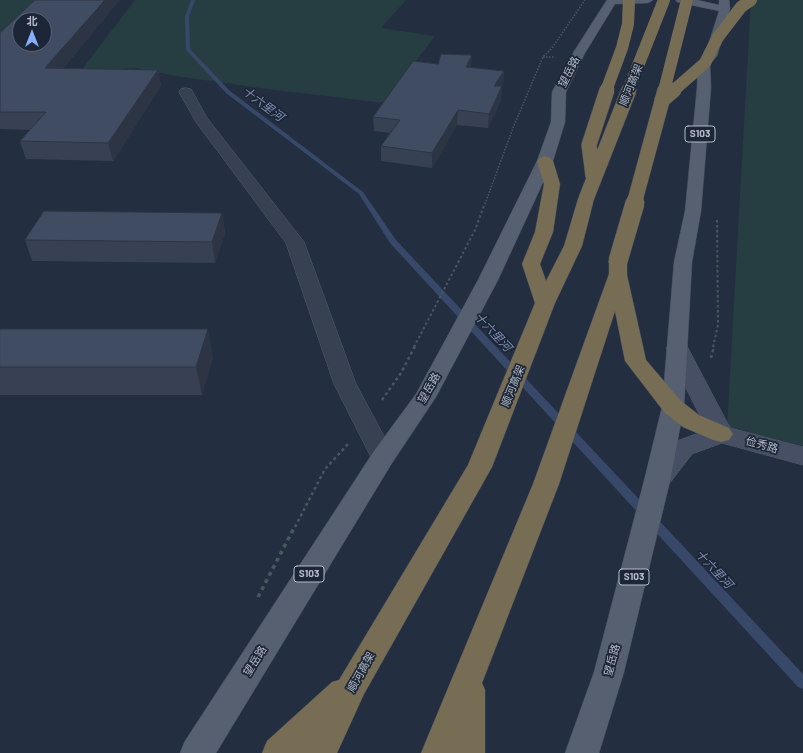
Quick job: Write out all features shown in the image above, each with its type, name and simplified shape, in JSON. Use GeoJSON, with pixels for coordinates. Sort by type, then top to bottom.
{"type":"FeatureCollection","features":[{"type":"Feature","properties":{"kind":"highway"},"geometry":{"type":"LineString","coordinates":[[594,177],[589,145],[605,92],[622,48],[628,24],[629,0]]}},
{"type":"Feature","properties":{"kind":"highway","name":"顺河高架"},"geometry":{"type":"LineString","coordinates":[[320,753],[353,684],[480,467],[543,309],[573,246],[586,199],[594,177],[664,0]]}},
{"type":"Feature","properties":{"kind":"highway"},"geometry":{"type":"LineString","coordinates":[[438,753],[470,677],[546,484],[618,267],[687,0]]}},
{"type":"Feature","properties":{"kind":"highway"},"geometry":{"type":"LineString","coordinates":[[662,100],[705,63],[718,37],[742,8],[751,0]]}},
{"type":"Feature","properties":{"kind":"highway"},"geometry":{"type":"LineString","coordinates":[[543,309],[531,264],[544,232],[552,184],[545,161]]}},
{"type":"Feature","properties":{"kind":"highway"},"geometry":{"type":"LineString","coordinates":[[618,267],[636,361],[673,407],[691,421],[721,434]]}},
{"type":"Feature","properties":{"kind":"highway"},"geometry":{"type":"LineString","coordinates":[[468,753],[470,677]]}},
{"type":"Feature","properties":{"kind":"highway"},"geometry":{"type":"LineString","coordinates":[[280,753],[353,684]]}},
{"type":"Feature","properties":{"kind":"main road"},"geometry":{"type":"LineString","coordinates":[[612,0],[648,0]]}},
{"type":"Feature","properties":{"kind":"main road","name":"望岳路"},"geometry":{"type":"LineString","coordinates":[[197,753],[383,457],[425,397],[488,280],[545,161],[558,122],[559,92],[579,53],[612,0]]}},
{"type":"Feature","properties":{"kind":"main road"},"geometry":{"type":"LineString","coordinates":[[681,0],[724,5]]}},
{"type":"Feature","properties":{"kind":"main road","name":"望岳路"},"geometry":{"type":"LineString","coordinates":[[582,753],[609,672],[657,481],[673,407],[683,262],[694,211],[704,88],[704,63],[711,56],[724,5]]}},
{"type":"Feature","properties":{"kind":"main road"},"geometry":{"type":"LineString","coordinates":[[657,481],[683,448],[721,434],[677,348]]}},
{"type":"Feature","properties":{"kind":"main road","name":"俭秀路"},"geometry":{"type":"LineString","coordinates":[[721,434],[803,456]]}},
{"type":"Feature","properties":{"kind":"street"},"geometry":{"type":"LineString","coordinates":[[186,92],[201,120],[295,242],[345,384],[383,457]]}},
{"type":"Feature","properties":{"kind":"path"},"geometry":{"type":"LineString","coordinates":[[256,600],[326,469],[366,424],[401,373],[474,230],[542,57],[552,48],[585,0]]}},
{"type":"Feature","properties":{"kind":"green space"},"geometry":{"type":"Polygon","coordinates":[[[0,0],[43,0],[29,12],[12,12],[12,27],[0,37],[0,0]]]}},
{"type":"Feature","properties":{"kind":"green space"},"geometry":{"type":"Polygon","coordinates":[[[135,0],[406,0],[381,28],[435,36],[384,103],[267,89],[176,76],[136,68],[80,72],[135,0]]]}},
{"type":"Feature","properties":{"kind":"green space"},"geometry":{"type":"Polygon","coordinates":[[[751,0],[803,0],[803,446],[727,427],[751,0]]]}},
{"type":"Feature","properties":{"kind":"building"},"geometry":{"type":"Polygon","coordinates":[[[35,0],[105,0],[45,68],[158,70],[108,143],[20,141],[46,112],[0,112],[0,33],[12,22],[12,52],[52,52],[52,12],[22,12],[35,0]]]}},
{"type":"Feature","properties":{"kind":"building"},"geometry":{"type":"Polygon","coordinates":[[[441,54],[472,55],[466,67],[504,71],[494,86],[502,86],[489,114],[458,110],[432,153],[381,146],[400,120],[373,117],[413,61],[438,64],[441,54]]]}},
{"type":"Feature","properties":{"kind":"building"},"geometry":{"type":"Polygon","coordinates":[[[44,211],[222,213],[212,242],[25,240],[44,211]]]}},
{"type":"Feature","properties":{"kind":"building"},"geometry":{"type":"Polygon","coordinates":[[[0,329],[208,329],[196,367],[0,367],[0,329]]]}},
{"type":"Feature","properties":{"kind":"waterway","name":"十六里河"},"geometry":{"type":"LineString","coordinates":[[193,0],[187,17],[188,49],[228,92],[361,193],[393,241],[803,683]]}}]}
